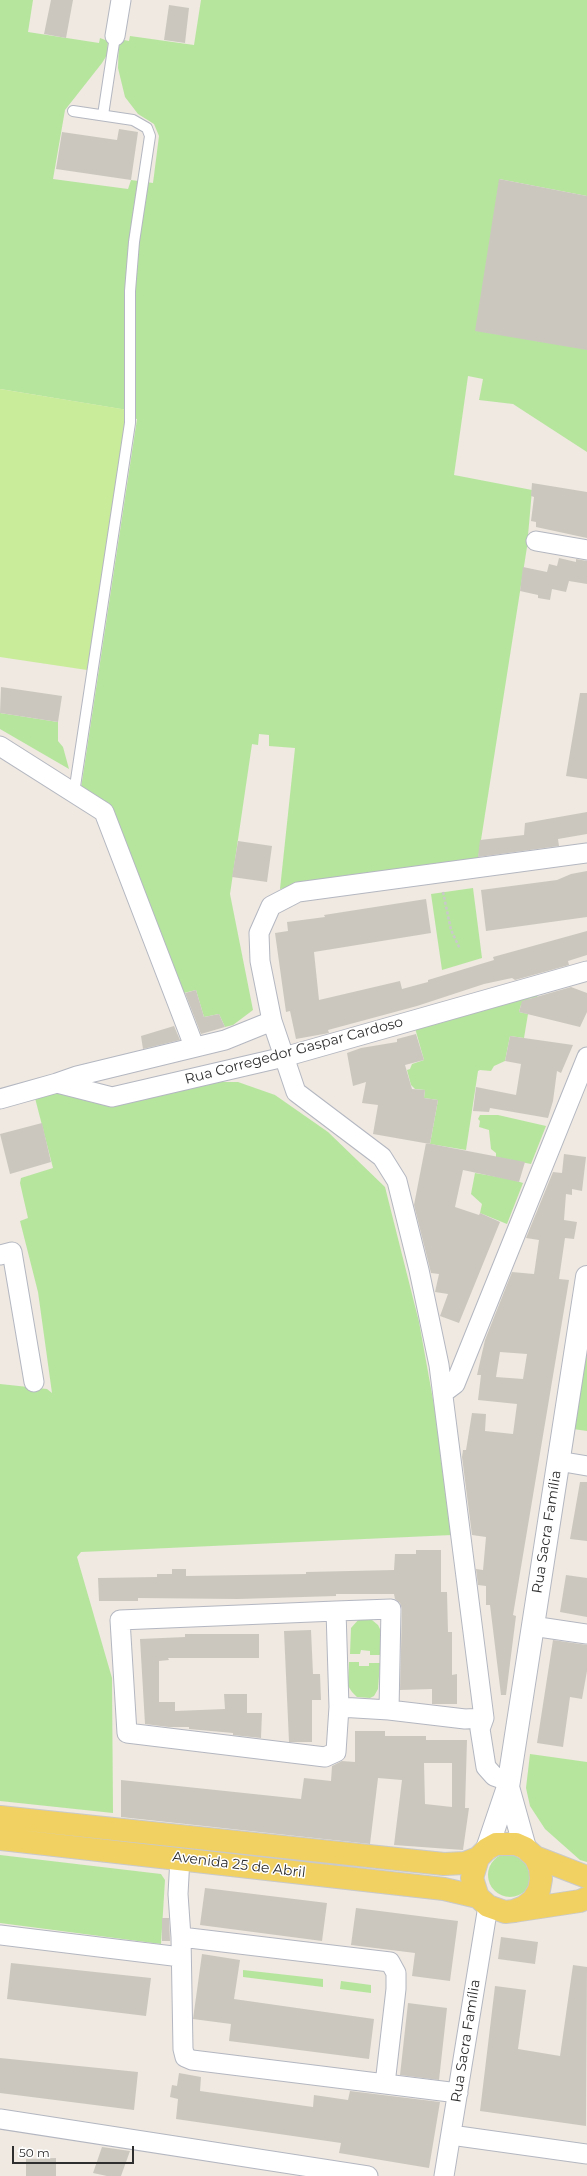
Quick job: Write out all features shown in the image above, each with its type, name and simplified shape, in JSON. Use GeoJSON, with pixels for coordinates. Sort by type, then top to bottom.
{"type":"FeatureCollection","features":[{"type":"Feature","properties":{"kind":"main road","name":"Avenida 25 de Abril"},"geometry":{"type":"LineString","coordinates":[[0,1817],[444,1864],[465,1863],[496,1844],[506,1842],[587,1877]]}},
{"type":"Feature","properties":{"kind":"main road","name":"Avenida 25 de Abril"},"geometry":{"type":"LineString","coordinates":[[0,1839],[180,1858],[444,1889],[483,1901],[505,1912],[587,1898]]}},
{"type":"Feature","properties":{"kind":"main road"},"geometry":{"type":"LineString","coordinates":[[482,1853],[472,1878],[483,1901]]}},
{"type":"Feature","properties":{"kind":"main road"},"geometry":{"type":"LineString","coordinates":[[514,1911],[524,1907],[533,1900],[539,1890],[541,1879],[540,1868],[530,1853]]}},
{"type":"Feature","properties":{"kind":"street"},"geometry":{"type":"LineString","coordinates":[[115,36],[121,0]]}},
{"type":"Feature","properties":{"kind":"street"},"geometry":{"type":"LineString","coordinates":[[536,541],[587,550]]}},
{"type":"Feature","properties":{"kind":"street"},"geometry":{"type":"LineString","coordinates":[[0,746],[104,812],[194,1046]]}},
{"type":"Feature","properties":{"kind":"street"},"geometry":{"type":"LineString","coordinates":[[508,1784],[494,1776],[486,1767],[480,1729],[484,1718],[439,1365],[421,1277],[397,1182],[382,1157],[296,1092],[272,1021],[260,961],[259,933],[271,906],[298,892],[587,853]]}},
{"type":"Feature","properties":{"kind":"street","name":"Rua Corregedor Gaspar Cardoso"},"geometry":{"type":"LineString","coordinates":[[0,1099],[57,1084],[112,1097],[284,1057],[587,971]]}},
{"type":"Feature","properties":{"kind":"street"},"geometry":{"type":"LineString","coordinates":[[57,1084],[77,1076],[194,1046],[225,1040],[272,1021]]}},
{"type":"Feature","properties":{"kind":"street"},"geometry":{"type":"LineString","coordinates":[[443,1393],[456,1384],[587,1057]]}},
{"type":"Feature","properties":{"kind":"street"},"geometry":{"type":"LineString","coordinates":[[0,1255],[12,1252],[34,1382]]}},
{"type":"Feature","properties":{"kind":"street","name":"Rua Sacra Família"},"geometry":{"type":"LineString","coordinates":[[482,1853],[508,1784],[587,1277]]}},
{"type":"Feature","properties":{"kind":"street"},"geometry":{"type":"LineString","coordinates":[[558,1461],[587,1466]]}},
{"type":"Feature","properties":{"kind":"street"},"geometry":{"type":"LineString","coordinates":[[336,1611],[339,1707],[336,1752],[325,1757],[127,1734],[120,1620],[336,1611],[391,1609],[388,1710]]}},
{"type":"Feature","properties":{"kind":"street"},"geometry":{"type":"LineString","coordinates":[[532,1626],[587,1634]]}},
{"type":"Feature","properties":{"kind":"street"},"geometry":{"type":"LineString","coordinates":[[339,1707],[388,1710],[465,1719],[484,1718],[490,1724],[494,1750],[499,1754],[512,1756]]}},
{"type":"Feature","properties":{"kind":"street","name":"Rua Sacra Família"},"geometry":{"type":"LineString","coordinates":[[508,1784],[530,1853]]}},
{"type":"Feature","properties":{"kind":"street"},"geometry":{"type":"LineString","coordinates":[[180,1858],[178,1894],[182,1957],[183,2049],[185,2056],[192,2060],[458,2093]]}},
{"type":"Feature","properties":{"kind":"street","name":"Rua Sacra Família"},"geometry":{"type":"LineString","coordinates":[[444,2176],[458,2093],[483,1901]]}},
{"type":"Feature","properties":{"kind":"street"},"geometry":{"type":"LineString","coordinates":[[0,1935],[182,1957]]}},
{"type":"Feature","properties":{"kind":"street"},"geometry":{"type":"LineString","coordinates":[[181,1937],[390,1962],[396,1973],[396,1989],[385,2084]]}},
{"type":"Feature","properties":{"kind":"street"},"geometry":{"type":"LineString","coordinates":[[0,2119],[368,2176]]}},
{"type":"Feature","properties":{"kind":"street"},"geometry":{"type":"LineString","coordinates":[[450,2135],[587,2154]]}},
{"type":"Feature","properties":{"kind":"lane"},"geometry":{"type":"LineString","coordinates":[[102,115],[115,36]]}},
{"type":"Feature","properties":{"kind":"lane"},"geometry":{"type":"LineString","coordinates":[[73,111],[133,120],[147,128],[150,136],[134,242],[130,292],[130,423],[74,793]]}},
{"type":"Feature","properties":{"kind":"path"},"geometry":{"type":"LineString","coordinates":[[443,892],[451,930],[460,949]]}},
{"type":"Feature","properties":{"kind":"green space"},"geometry":{"type":"Polygon","coordinates":[[[0,0],[33,0],[28,32],[99,43],[100,38],[108,41],[107,55],[65,110],[53,179],[128,189],[131,180],[153,183],[159,136],[154,124],[138,114],[125,97],[118,68],[119,39],[129,41],[130,36],[194,45],[201,0],[587,0],[587,196],[499,179],[587,350],[587,452],[513,404],[479,400],[483,379],[468,376],[454,475],[532,490],[527,547],[478,859],[402,868],[280,889],[295,748],[269,746],[269,735],[259,734],[258,745],[252,744],[230,894],[253,1010],[233,1025],[225,1027],[219,1014],[204,1017],[196,990],[180,994],[114,819],[81,788],[137,419],[127,417],[127,410],[0,389],[0,0]]]}},
{"type":"Feature","properties":{"kind":"green space"},"geometry":{"type":"Polygon","coordinates":[[[0,389],[128,410],[87,670],[0,657],[0,389]]]}},
{"type":"Feature","properties":{"kind":"green space"},"geometry":{"type":"Polygon","coordinates":[[[0,713],[58,722],[58,741],[63,747],[69,769],[0,729],[0,713]]]}},
{"type":"Feature","properties":{"kind":"green space"},"geometry":{"type":"Polygon","coordinates":[[[473,888],[482,958],[442,970],[431,894],[473,888]]]}},
{"type":"Feature","properties":{"kind":"green space"},"geometry":{"type":"Polygon","coordinates":[[[533,993],[538,997],[529,999],[526,1006],[521,1005],[519,1012],[528,1014],[524,1038],[510,1036],[505,1061],[494,1066],[491,1071],[478,1071],[466,1150],[430,1144],[438,1100],[424,1098],[425,1090],[415,1089],[411,1085],[407,1070],[410,1069],[412,1064],[424,1060],[415,1028],[533,993]]]}},
{"type":"Feature","properties":{"kind":"green space"},"geometry":{"type":"Polygon","coordinates":[[[208,1082],[238,1082],[275,1095],[328,1132],[385,1187],[419,1322],[443,1455],[452,1535],[81,1552],[77,1557],[112,1678],[113,1813],[0,1801],[0,1384],[47,1389],[52,1393],[38,1292],[20,1221],[28,1218],[20,1183],[21,1178],[53,1168],[35,1098],[49,1093],[72,1095],[113,1106],[208,1082]]]}},
{"type":"Feature","properties":{"kind":"green space"},"geometry":{"type":"Polygon","coordinates":[[[480,1115],[498,1115],[546,1126],[531,1164],[496,1157],[496,1153],[491,1149],[489,1130],[479,1127],[480,1121],[478,1119],[480,1115]]]}},
{"type":"Feature","properties":{"kind":"green space"},"geometry":{"type":"Polygon","coordinates":[[[475,1173],[510,1179],[523,1183],[507,1224],[480,1213],[482,1204],[471,1194],[475,1173]]]}},
{"type":"Feature","properties":{"kind":"green space"},"geometry":{"type":"Polygon","coordinates":[[[587,1349],[587,1431],[573,1429],[587,1349]]]}},
{"type":"Feature","properties":{"kind":"green space"},"geometry":{"type":"Polygon","coordinates":[[[359,1619],[372,1620],[378,1625],[381,1631],[381,1655],[370,1655],[370,1651],[361,1650],[360,1654],[350,1654],[351,1628],[359,1619]]]}},
{"type":"Feature","properties":{"kind":"green space"},"geometry":{"type":"Polygon","coordinates":[[[349,1662],[359,1662],[359,1666],[369,1666],[369,1663],[380,1663],[378,1689],[374,1696],[370,1698],[357,1697],[352,1692],[348,1686],[349,1662]]]}},
{"type":"Feature","properties":{"kind":"green space"},"geometry":{"type":"Polygon","coordinates":[[[530,1754],[587,1762],[587,1862],[580,1860],[545,1829],[530,1806],[526,1788],[530,1754]]]}},
{"type":"Feature","properties":{"kind":"green space"},"geometry":{"type":"Polygon","coordinates":[[[510,1853],[522,1857],[528,1863],[532,1875],[528,1887],[522,1893],[510,1897],[498,1893],[492,1887],[488,1875],[492,1863],[498,1857],[510,1853]]]}},
{"type":"Feature","properties":{"kind":"green space"},"geometry":{"type":"Polygon","coordinates":[[[0,1855],[161,1874],[165,1880],[161,1944],[0,1923],[0,1855]]]}},
{"type":"Feature","properties":{"kind":"green space"},"geometry":{"type":"Polygon","coordinates":[[[243,1970],[323,1979],[323,1987],[243,1977],[243,1970]]]}},
{"type":"Feature","properties":{"kind":"green space"},"geometry":{"type":"Polygon","coordinates":[[[341,1981],[371,1985],[371,1993],[340,1989],[341,1981]]]}},
{"type":"Feature","properties":{"kind":"building"},"geometry":{"type":"Polygon","coordinates":[[[51,0],[73,0],[66,38],[44,34],[51,0]]]}},
{"type":"Feature","properties":{"kind":"building"},"geometry":{"type":"Polygon","coordinates":[[[169,5],[189,8],[185,43],[164,40],[169,5]]]}},
{"type":"Feature","properties":{"kind":"building"},"geometry":{"type":"Polygon","coordinates":[[[119,129],[138,132],[131,180],[56,169],[62,132],[117,140],[119,129]]]}},
{"type":"Feature","properties":{"kind":"building"},"geometry":{"type":"Polygon","coordinates":[[[499,179],[587,196],[587,350],[475,331],[499,179]]]}},
{"type":"Feature","properties":{"kind":"building"},"geometry":{"type":"Polygon","coordinates":[[[532,483],[587,492],[587,538],[536,527],[536,522],[531,521],[534,497],[531,496],[532,483]]]}},
{"type":"Feature","properties":{"kind":"building"},"geometry":{"type":"Polygon","coordinates":[[[559,558],[576,562],[576,559],[587,561],[587,584],[569,581],[566,592],[552,589],[550,600],[538,598],[538,595],[520,591],[523,567],[547,572],[549,564],[557,566],[559,558]]]}},
{"type":"Feature","properties":{"kind":"building"},"geometry":{"type":"Polygon","coordinates":[[[1,687],[62,696],[58,722],[0,713],[1,687]]]}},
{"type":"Feature","properties":{"kind":"building"},"geometry":{"type":"Polygon","coordinates":[[[580,693],[587,693],[587,779],[566,776],[580,693]]]}},
{"type":"Feature","properties":{"kind":"building"},"geometry":{"type":"Polygon","coordinates":[[[587,812],[587,834],[558,839],[559,846],[478,857],[480,840],[524,835],[525,823],[587,812]]]}},
{"type":"Feature","properties":{"kind":"building"},"geometry":{"type":"Polygon","coordinates":[[[238,841],[272,846],[267,882],[232,877],[238,841]]]}},
{"type":"Feature","properties":{"kind":"building"},"geometry":{"type":"Polygon","coordinates":[[[587,871],[587,917],[486,931],[481,890],[557,880],[571,874],[587,871]]]}},
{"type":"Feature","properties":{"kind":"building"},"geometry":{"type":"Polygon","coordinates":[[[426,899],[431,933],[314,952],[319,1000],[400,981],[402,989],[494,960],[493,957],[587,931],[587,955],[568,961],[569,965],[515,980],[512,978],[484,984],[417,1006],[328,1030],[329,1033],[296,1039],[290,1011],[286,1012],[275,933],[288,931],[287,922],[325,917],[324,915],[426,899]]]}},
{"type":"Feature","properties":{"kind":"building"},"geometry":{"type":"Polygon","coordinates":[[[571,987],[587,993],[587,1012],[580,1027],[519,1012],[522,1001],[571,987]]]}},
{"type":"Feature","properties":{"kind":"building"},"geometry":{"type":"Polygon","coordinates":[[[196,990],[204,1017],[219,1014],[225,1027],[201,1034],[185,993],[196,990]]]}},
{"type":"Feature","properties":{"kind":"building"},"geometry":{"type":"Polygon","coordinates":[[[174,1026],[180,1040],[143,1049],[141,1036],[174,1026]]]}},
{"type":"Feature","properties":{"kind":"building"},"geometry":{"type":"Polygon","coordinates":[[[416,1034],[424,1060],[405,1065],[412,1089],[425,1090],[424,1098],[438,1100],[430,1144],[373,1134],[378,1105],[362,1103],[366,1082],[353,1086],[347,1053],[361,1048],[397,1042],[397,1039],[416,1034]]]}},
{"type":"Feature","properties":{"kind":"building"},"geometry":{"type":"Polygon","coordinates":[[[510,1036],[573,1045],[561,1073],[557,1071],[553,1101],[548,1118],[490,1108],[489,1112],[473,1111],[476,1087],[516,1095],[521,1064],[505,1061],[510,1036]]]}},
{"type":"Feature","properties":{"kind":"building"},"geometry":{"type":"Polygon","coordinates":[[[42,1123],[51,1162],[10,1174],[0,1134],[42,1123]]]}},
{"type":"Feature","properties":{"kind":"building"},"geometry":{"type":"Polygon","coordinates":[[[426,1143],[525,1162],[519,1182],[463,1170],[455,1207],[479,1215],[480,1213],[500,1222],[459,1323],[440,1316],[448,1294],[435,1292],[439,1274],[431,1273],[414,1205],[426,1143]]]}},
{"type":"Feature","properties":{"kind":"building"},"geometry":{"type":"Polygon","coordinates":[[[564,1154],[586,1157],[582,1191],[572,1189],[572,1195],[566,1194],[564,1220],[577,1222],[574,1239],[565,1238],[559,1279],[569,1280],[513,1615],[516,1616],[506,1695],[501,1695],[490,1605],[486,1605],[486,1586],[478,1585],[476,1569],[483,1570],[486,1537],[472,1535],[462,1457],[463,1450],[466,1450],[472,1413],[486,1414],[485,1431],[513,1434],[517,1404],[478,1400],[481,1375],[477,1375],[485,1340],[512,1272],[534,1274],[539,1240],[526,1238],[553,1172],[562,1173],[564,1154]],[[500,1352],[496,1377],[523,1379],[527,1354],[500,1352]]]}},
{"type":"Feature","properties":{"kind":"building"},"geometry":{"type":"Polygon","coordinates":[[[580,1482],[587,1482],[587,1541],[570,1539],[580,1482]]]}},
{"type":"Feature","properties":{"kind":"building"},"geometry":{"type":"Polygon","coordinates":[[[416,1550],[441,1550],[441,1592],[447,1592],[448,1632],[452,1632],[452,1675],[457,1674],[457,1704],[432,1704],[432,1689],[400,1690],[402,1609],[400,1603],[395,1599],[394,1594],[336,1594],[336,1596],[238,1599],[138,1598],[138,1601],[99,1601],[98,1578],[157,1577],[157,1574],[172,1574],[172,1569],[186,1569],[186,1576],[306,1574],[306,1572],[394,1570],[395,1554],[416,1554],[416,1550]]]}},
{"type":"Feature","properties":{"kind":"building"},"geometry":{"type":"Polygon","coordinates":[[[566,1575],[587,1578],[587,1617],[560,1612],[566,1575]]]}},
{"type":"Feature","properties":{"kind":"building"},"geometry":{"type":"Polygon","coordinates":[[[311,1630],[313,1674],[320,1674],[321,1700],[312,1700],[312,1742],[289,1742],[284,1631],[311,1630]]]}},
{"type":"Feature","properties":{"kind":"building"},"geometry":{"type":"Polygon","coordinates":[[[185,1634],[259,1634],[259,1658],[168,1658],[169,1660],[159,1661],[159,1702],[175,1702],[175,1711],[225,1709],[224,1694],[247,1694],[247,1713],[262,1713],[261,1738],[233,1735],[233,1733],[189,1729],[189,1727],[169,1727],[145,1724],[140,1639],[185,1637],[185,1634]]]}},
{"type":"Feature","properties":{"kind":"building"},"geometry":{"type":"Polygon","coordinates":[[[553,1640],[587,1645],[587,1671],[582,1699],[570,1697],[563,1747],[537,1743],[553,1640]]]}},
{"type":"Feature","properties":{"kind":"building"},"geometry":{"type":"Polygon","coordinates":[[[355,1731],[385,1731],[385,1736],[426,1736],[426,1740],[467,1740],[465,1808],[469,1808],[463,1850],[394,1845],[402,1780],[378,1778],[370,1844],[121,1817],[121,1780],[301,1799],[304,1778],[331,1781],[332,1766],[342,1761],[355,1762],[355,1731]],[[424,1763],[425,1804],[452,1807],[452,1763],[424,1763]]]}},
{"type":"Feature","properties":{"kind":"building"},"geometry":{"type":"Polygon","coordinates":[[[205,1888],[327,1903],[322,1941],[200,1925],[205,1888]]]}},
{"type":"Feature","properties":{"kind":"building"},"geometry":{"type":"Polygon","coordinates":[[[356,1908],[458,1921],[450,1981],[412,1976],[415,1953],[351,1945],[356,1908]]]}},
{"type":"Feature","properties":{"kind":"building"},"geometry":{"type":"Polygon","coordinates":[[[162,1918],[169,1918],[170,1941],[162,1941],[162,1918]]]}},
{"type":"Feature","properties":{"kind":"building"},"geometry":{"type":"Polygon","coordinates":[[[501,1937],[538,1942],[535,1964],[498,1959],[501,1937]]]}},
{"type":"Feature","properties":{"kind":"building"},"geometry":{"type":"Polygon","coordinates":[[[202,1954],[240,1960],[234,1999],[374,2019],[369,2059],[229,2041],[231,2024],[193,2019],[202,1954]]]}},
{"type":"Feature","properties":{"kind":"building"},"geometry":{"type":"Polygon","coordinates":[[[11,1963],[151,1978],[146,2016],[7,1999],[11,1963]]]}},
{"type":"Feature","properties":{"kind":"building"},"geometry":{"type":"Polygon","coordinates":[[[573,1965],[587,1967],[586,2126],[480,2111],[495,1986],[526,1990],[518,2049],[560,2056],[573,1965]]]}},
{"type":"Feature","properties":{"kind":"building"},"geometry":{"type":"Polygon","coordinates":[[[408,2003],[447,2008],[439,2080],[400,2075],[408,2003]]]}},
{"type":"Feature","properties":{"kind":"building"},"geometry":{"type":"Polygon","coordinates":[[[0,2058],[138,2072],[134,2110],[0,2093],[0,2058]]]}},
{"type":"Feature","properties":{"kind":"building"},"geometry":{"type":"Polygon","coordinates":[[[179,2073],[201,2077],[200,2091],[313,2107],[314,2095],[348,2100],[350,2091],[440,2102],[429,2168],[339,2153],[341,2143],[176,2119],[178,2099],[170,2097],[172,2085],[177,2086],[179,2073]]]}},
{"type":"Feature","properties":{"kind":"building"},"geometry":{"type":"Polygon","coordinates":[[[102,2147],[130,2151],[121,2176],[107,2176],[93,2173],[102,2147]]]}},
{"type":"Feature","properties":{"kind":"building"},"geometry":{"type":"Polygon","coordinates":[[[56,2158],[56,2176],[26,2176],[26,2159],[56,2158]]]}}]}
